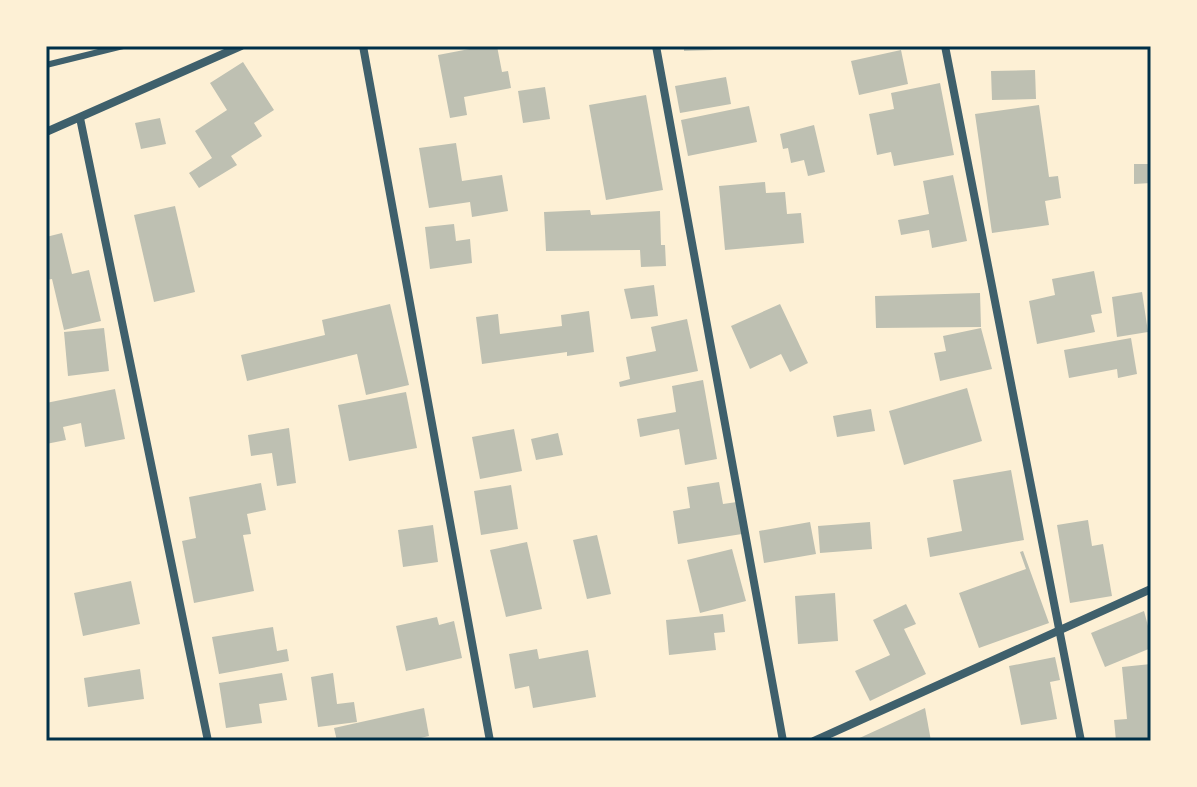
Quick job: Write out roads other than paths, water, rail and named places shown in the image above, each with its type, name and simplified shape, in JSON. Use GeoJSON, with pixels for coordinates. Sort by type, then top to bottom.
{"type":"FeatureCollection","features":[{"type":"Feature","properties":{"kind":"street"},"geometry":{"type":"LineString","coordinates":[[46,132],[241,46]]}},
{"type":"Feature","properties":{"kind":"street"},"geometry":{"type":"LineString","coordinates":[[363,46],[490,741]]}},
{"type":"Feature","properties":{"kind":"street"},"geometry":{"type":"LineString","coordinates":[[656,46],[783,741]]}},
{"type":"Feature","properties":{"kind":"street"},"geometry":{"type":"LineString","coordinates":[[945,46],[1081,741]]}},
{"type":"Feature","properties":{"kind":"street"},"geometry":{"type":"LineString","coordinates":[[80,118],[208,741]]}},
{"type":"Feature","properties":{"kind":"street"},"geometry":{"type":"LineString","coordinates":[[814,741],[1151,589]]}},
{"type":"Feature","properties":{"kind":"lane"},"geometry":{"type":"LineString","coordinates":[[46,65],[123,46]]}}]}
